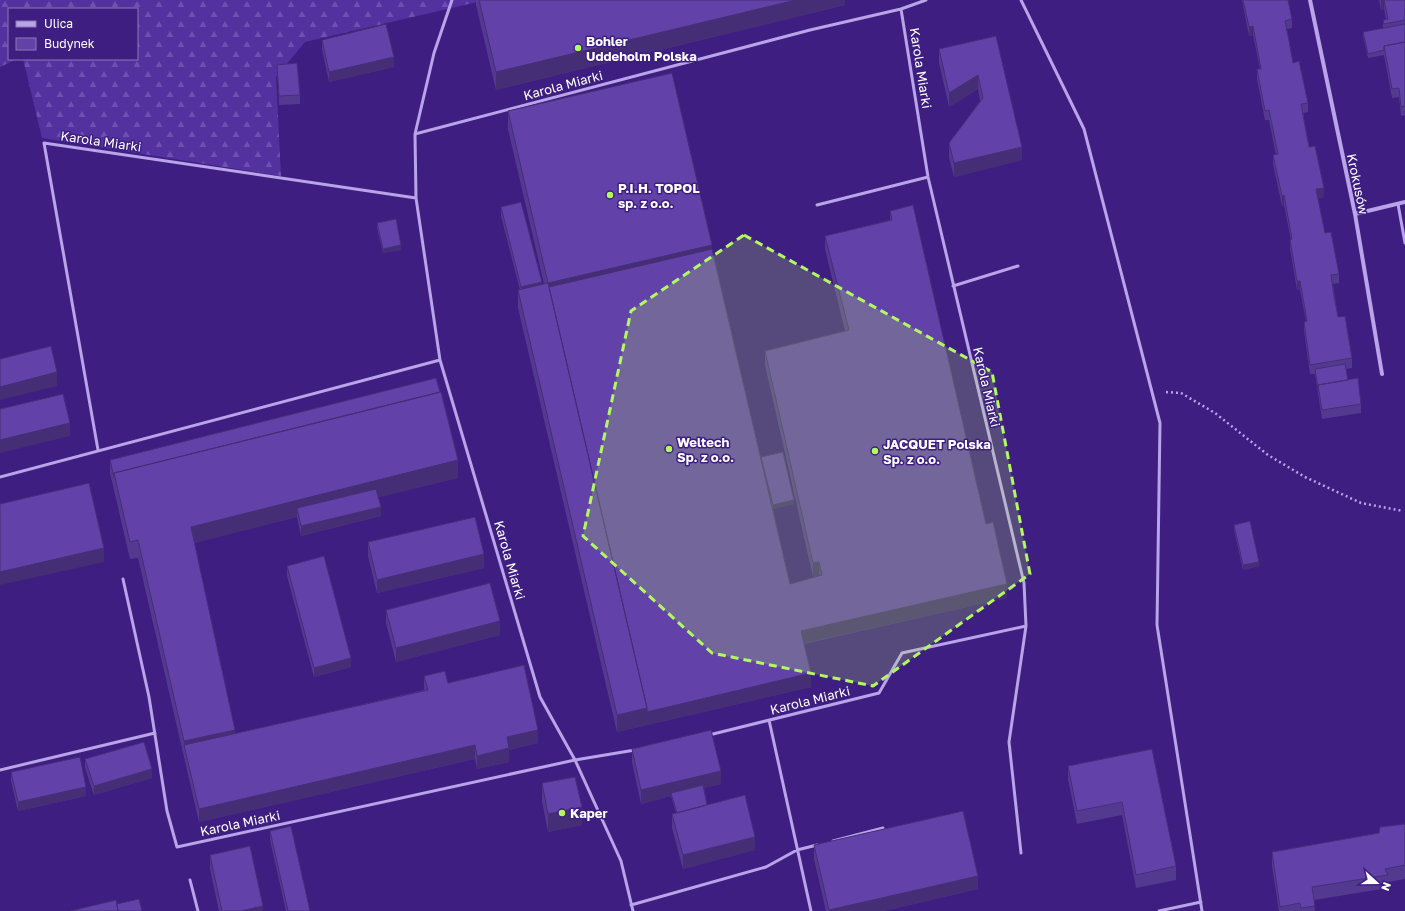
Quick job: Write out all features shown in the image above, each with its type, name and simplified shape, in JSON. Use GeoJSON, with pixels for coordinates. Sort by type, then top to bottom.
{"type":"FeatureCollection","features":[{"type":"Feature","properties":{"kind":"street","name":"Krokusów"},"geometry":{"type":"LineString","coordinates":[[1310,0],[1354,214],[1382,374]]}},
{"type":"Feature","properties":{"kind":"street"},"geometry":{"type":"LineString","coordinates":[[1354,214],[1405,202]]}},
{"type":"Feature","properties":{"kind":"lane","name":"Karola Miarki"},"geometry":{"type":"LineString","coordinates":[[452,0],[434,53],[415,134],[416,198],[440,360],[540,697],[575,760],[621,861],[633,911]]}},
{"type":"Feature","properties":{"kind":"lane","name":"Karola Miarki"},"geometry":{"type":"LineString","coordinates":[[415,134],[810,30],[901,9],[926,0]]}},
{"type":"Feature","properties":{"kind":"lane"},"geometry":{"type":"LineString","coordinates":[[1021,0],[1084,129],[1160,423],[1156,626],[1202,911]]}},
{"type":"Feature","properties":{"kind":"lane","name":"Karola Miarki"},"geometry":{"type":"LineString","coordinates":[[901,9],[928,177],[1024,583],[1026,626],[1009,742],[1021,853]]}},
{"type":"Feature","properties":{"kind":"lane","name":"Karola Miarki"},"geometry":{"type":"LineString","coordinates":[[98,450],[44,143],[416,198]]}},
{"type":"Feature","properties":{"kind":"lane"},"geometry":{"type":"LineString","coordinates":[[817,205],[928,177]]}},
{"type":"Feature","properties":{"kind":"lane"},"geometry":{"type":"LineString","coordinates":[[1398,204],[1405,243]]}},
{"type":"Feature","properties":{"kind":"lane"},"geometry":{"type":"LineString","coordinates":[[953,286],[1018,266]]}},
{"type":"Feature","properties":{"kind":"lane"},"geometry":{"type":"LineString","coordinates":[[0,477],[440,360]]}},
{"type":"Feature","properties":{"kind":"lane","name":"Karola Miarki"},"geometry":{"type":"LineString","coordinates":[[123,579],[149,697],[167,811],[177,847],[575,760],[642,748]]}},
{"type":"Feature","properties":{"kind":"lane","name":"Karola Miarki"},"geometry":{"type":"LineString","coordinates":[[702,736],[879,693],[902,653],[1026,626]]}},
{"type":"Feature","properties":{"kind":"lane"},"geometry":{"type":"LineString","coordinates":[[768,720],[811,911]]}},
{"type":"Feature","properties":{"kind":"lane"},"geometry":{"type":"LineString","coordinates":[[0,770],[155,733]]}},
{"type":"Feature","properties":{"kind":"lane"},"geometry":{"type":"LineString","coordinates":[[826,843],[883,828]]}},
{"type":"Feature","properties":{"kind":"lane"},"geometry":{"type":"LineString","coordinates":[[631,905],[766,867],[798,850],[819,845]]}},
{"type":"Feature","properties":{"kind":"lane"},"geometry":{"type":"LineString","coordinates":[[190,880],[198,911]]}},
{"type":"Feature","properties":{"kind":"lane"},"geometry":{"type":"LineString","coordinates":[[1159,911],[1201,902]]}},
{"type":"Feature","properties":{"kind":"path"},"geometry":{"type":"LineString","coordinates":[[1152,391],[1181,393],[1215,413],[1268,455],[1305,477],[1361,503],[1403,511]]}},
{"type":"Feature","properties":{"kind":"highlighted area"},"geometry":{"type":"Polygon","coordinates":[[[744,235],[992,372],[1030,574],[873,686],[712,653],[583,536],[631,311],[744,235]]]}},
{"type":"Feature","properties":{"kind":"green space"},"geometry":{"type":"Polygon","coordinates":[[[0,0],[486,0],[305,42],[276,77],[281,176],[42,138],[23,60],[138,60],[138,8],[8,8],[8,60],[15,60],[0,67],[0,0]]]}},
{"type":"Feature","properties":{"kind":"building","name":"Bohler Uddeholm Polska"},"geometry":{"type":"Polygon","coordinates":[[[479,0],[796,0],[496,72],[479,0]]]}},
{"type":"Feature","properties":{"kind":"building"},"geometry":{"type":"Polygon","coordinates":[[[1243,0],[1288,0],[1292,19],[1285,21],[1293,63],[1299,61],[1308,103],[1301,104],[1309,147],[1315,146],[1324,188],[1316,189],[1325,233],[1331,232],[1339,274],[1331,275],[1334,296],[1338,317],[1345,316],[1352,358],[1310,365],[1304,322],[1307,321],[1300,281],[1297,281],[1290,240],[1292,239],[1284,195],[1282,196],[1273,155],[1278,154],[1269,110],[1265,111],[1257,69],[1261,69],[1253,26],[1249,27],[1243,0]]]}},
{"type":"Feature","properties":{"kind":"building"},"geometry":{"type":"Polygon","coordinates":[[[1384,0],[1405,0],[1405,20],[1384,24],[1383,20],[1388,19],[1384,0]]]}},
{"type":"Feature","properties":{"kind":"building"},"geometry":{"type":"Polygon","coordinates":[[[386,24],[394,57],[329,72],[322,40],[386,24]]]}},
{"type":"Feature","properties":{"kind":"building"},"geometry":{"type":"Polygon","coordinates":[[[1405,24],[1405,42],[1384,46],[1384,50],[1368,54],[1363,32],[1405,24]]]}},
{"type":"Feature","properties":{"kind":"building"},"geometry":{"type":"Polygon","coordinates":[[[996,36],[1022,147],[954,163],[949,143],[983,98],[978,75],[949,93],[939,49],[996,36]]]}},
{"type":"Feature","properties":{"kind":"building"},"geometry":{"type":"Polygon","coordinates":[[[1405,42],[1405,106],[1401,107],[1399,88],[1392,89],[1384,46],[1405,42]]]}},
{"type":"Feature","properties":{"kind":"building"},"geometry":{"type":"Polygon","coordinates":[[[297,63],[300,95],[279,96],[277,65],[297,63]]]}},
{"type":"Feature","properties":{"kind":"building","name":"P.I.H. TOPOL sp. z o.o."},"geometry":{"type":"Polygon","coordinates":[[[672,73],[712,245],[548,283],[508,111],[672,73]]]}},
{"type":"Feature","properties":{"kind":"building"},"geometry":{"type":"Polygon","coordinates":[[[521,202],[542,282],[521,287],[501,207],[521,202]]]}},
{"type":"Feature","properties":{"kind":"building"},"geometry":{"type":"Polygon","coordinates":[[[913,205],[986,524],[993,522],[1007,584],[801,631],[811,673],[647,712],[549,287],[712,249],[790,584],[822,575],[819,562],[813,563],[765,351],[849,330],[825,236],[892,220],[890,211],[913,205]]]}},
{"type":"Feature","properties":{"kind":"building"},"geometry":{"type":"Polygon","coordinates":[[[396,219],[401,245],[383,249],[377,223],[396,219]]]}},
{"type":"Feature","properties":{"kind":"building"},"geometry":{"type":"Polygon","coordinates":[[[548,283],[647,708],[617,715],[518,290],[548,283]]]}},
{"type":"Feature","properties":{"kind":"building"},"geometry":{"type":"Polygon","coordinates":[[[51,346],[57,372],[0,387],[0,359],[51,346]]]}},
{"type":"Feature","properties":{"kind":"building"},"geometry":{"type":"Polygon","coordinates":[[[1345,364],[1348,380],[1318,385],[1318,389],[1315,369],[1345,364]]]}},
{"type":"Feature","properties":{"kind":"building"},"geometry":{"type":"Polygon","coordinates":[[[436,378],[440,392],[114,473],[114,477],[110,460],[436,378]]]}},
{"type":"Feature","properties":{"kind":"building"},"geometry":{"type":"Polygon","coordinates":[[[1358,378],[1361,404],[1322,410],[1318,385],[1358,378]]]}},
{"type":"Feature","properties":{"kind":"building"},"geometry":{"type":"Polygon","coordinates":[[[441,392],[458,460],[191,527],[235,730],[184,741],[138,540],[130,542],[114,473],[441,392]]]}},
{"type":"Feature","properties":{"kind":"building"},"geometry":{"type":"Polygon","coordinates":[[[63,394],[70,423],[0,440],[0,409],[63,394]]]}},
{"type":"Feature","properties":{"kind":"building"},"geometry":{"type":"Polygon","coordinates":[[[783,452],[794,500],[773,505],[761,457],[783,452]]]}},
{"type":"Feature","properties":{"kind":"building"},"geometry":{"type":"Polygon","coordinates":[[[89,483],[104,548],[0,572],[0,504],[89,483]]]}},
{"type":"Feature","properties":{"kind":"building"},"geometry":{"type":"Polygon","coordinates":[[[376,489],[381,507],[301,526],[297,508],[376,489]]]}},
{"type":"Feature","properties":{"kind":"building"},"geometry":{"type":"Polygon","coordinates":[[[475,517],[484,554],[377,580],[368,542],[475,517]]]}},
{"type":"Feature","properties":{"kind":"building"},"geometry":{"type":"Polygon","coordinates":[[[1250,521],[1259,562],[1243,565],[1234,525],[1250,521]]]}},
{"type":"Feature","properties":{"kind":"building"},"geometry":{"type":"Polygon","coordinates":[[[324,556],[351,658],[314,668],[287,566],[324,556]]]}},
{"type":"Feature","properties":{"kind":"building"},"geometry":{"type":"Polygon","coordinates":[[[490,583],[500,621],[396,648],[386,610],[490,583]]]}},
{"type":"Feature","properties":{"kind":"building"},"geometry":{"type":"Polygon","coordinates":[[[524,665],[538,730],[507,737],[509,748],[477,756],[475,745],[199,809],[184,745],[428,690],[424,676],[445,671],[448,683],[524,665]]]}},
{"type":"Feature","properties":{"kind":"building"},"geometry":{"type":"Polygon","coordinates":[[[711,730],[721,771],[641,790],[632,749],[711,730]]]}},
{"type":"Feature","properties":{"kind":"building"},"geometry":{"type":"Polygon","coordinates":[[[144,742],[152,769],[94,786],[85,759],[144,742]]]}},
{"type":"Feature","properties":{"kind":"building"},"geometry":{"type":"Polygon","coordinates":[[[1152,749],[1176,866],[1136,875],[1122,802],[1077,811],[1068,766],[1152,749]]]}},
{"type":"Feature","properties":{"kind":"building"},"geometry":{"type":"Polygon","coordinates":[[[80,757],[86,787],[18,802],[11,772],[80,757]]]}},
{"type":"Feature","properties":{"kind":"building"},"geometry":{"type":"Polygon","coordinates":[[[575,777],[582,807],[548,814],[542,783],[575,777]]]}},
{"type":"Feature","properties":{"kind":"building"},"geometry":{"type":"Polygon","coordinates":[[[703,785],[707,805],[677,813],[671,793],[703,785]]]}},
{"type":"Feature","properties":{"kind":"building"},"geometry":{"type":"Polygon","coordinates":[[[745,795],[755,837],[683,855],[672,814],[745,795]]]}},
{"type":"Feature","properties":{"kind":"building"},"geometry":{"type":"Polygon","coordinates":[[[963,811],[978,876],[829,910],[814,845],[963,811]]]}},
{"type":"Feature","properties":{"kind":"building"},"geometry":{"type":"Polygon","coordinates":[[[1405,824],[1405,865],[1385,869],[1388,875],[1312,887],[1315,906],[1301,908],[1300,903],[1280,907],[1272,852],[1379,833],[1380,827],[1405,824]]]}},
{"type":"Feature","properties":{"kind":"building"},"geometry":{"type":"Polygon","coordinates":[[[291,826],[310,911],[288,911],[270,831],[291,826]]]}},
{"type":"Feature","properties":{"kind":"building"},"geometry":{"type":"Polygon","coordinates":[[[250,846],[263,906],[241,911],[222,911],[210,855],[250,846]]]}},
{"type":"Feature","properties":{"kind":"building"},"geometry":{"type":"Polygon","coordinates":[[[139,899],[142,911],[118,911],[117,904],[139,899]]]}},
{"type":"Feature","properties":{"kind":"building"},"geometry":{"type":"Polygon","coordinates":[[[116,900],[118,911],[70,911],[116,900]]]}},
{"type":"Feature","properties":{"kind":"place","name":"Bohler Uddeholm Polska"},"geometry":{"type":"Point","coordinates":[578,48]}},
{"type":"Feature","properties":{"kind":"place","name":"P.I.H. TOPOL sp. z o.o."},"geometry":{"type":"Point","coordinates":[610,195]}},
{"type":"Feature","properties":{"kind":"place","name":"Weltech Sp. z o.o."},"geometry":{"type":"Point","coordinates":[669,449]}},
{"type":"Feature","properties":{"kind":"place","name":"JACQUET Polska Sp. z o.o."},"geometry":{"type":"Point","coordinates":[875,451]}},
{"type":"Feature","properties":{"kind":"place","name":"Kaper"},"geometry":{"type":"Point","coordinates":[562,813]}}]}
